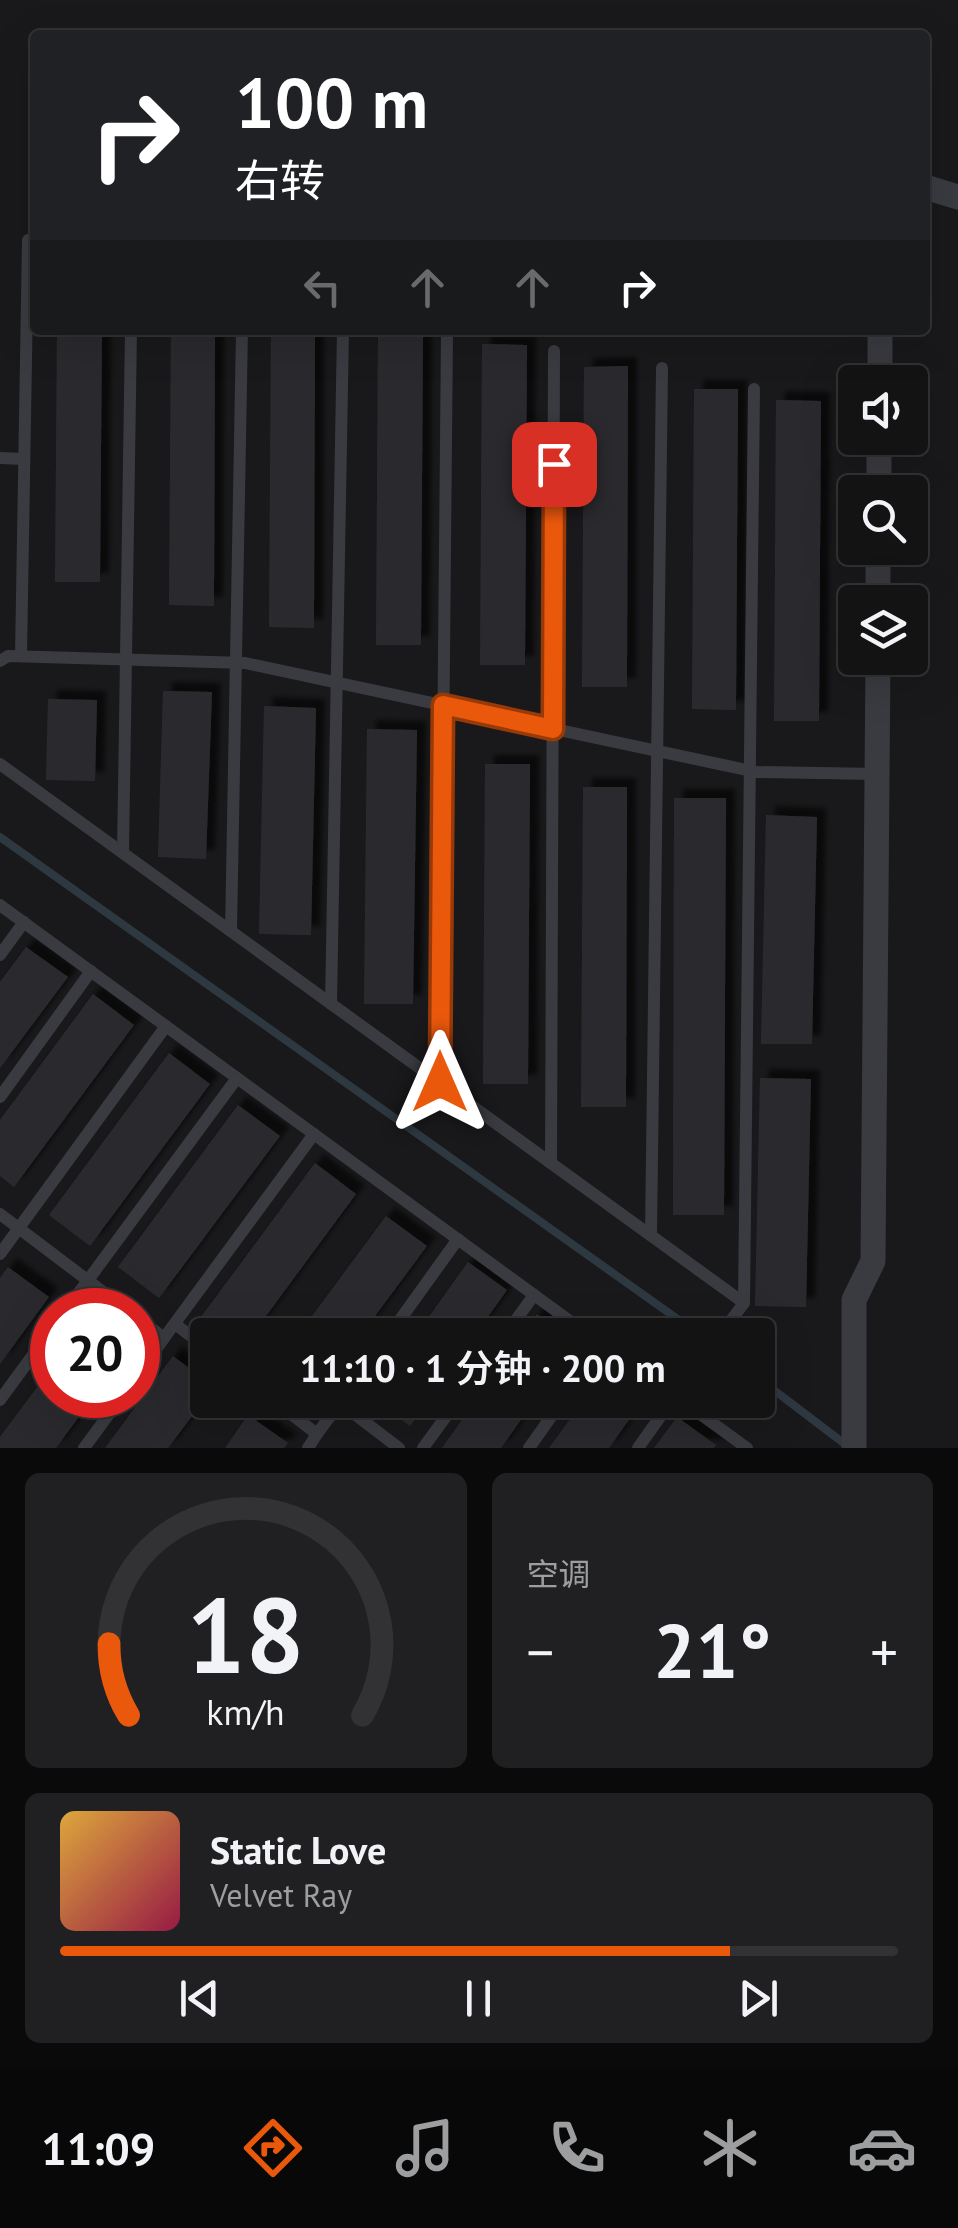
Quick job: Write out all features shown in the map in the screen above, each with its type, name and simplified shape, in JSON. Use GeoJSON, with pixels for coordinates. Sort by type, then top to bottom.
{"type":"FeatureCollection","features":[{"type":"Feature","properties":{"kind":"street"},"geometry":{"type":"LineString","coordinates":[[930,189],[958,197]]}},
{"type":"Feature","properties":{"kind":"street"},"geometry":{"type":"LineString","coordinates":[[880,335],[880,365]]}},
{"type":"Feature","properties":{"kind":"street"},"geometry":{"type":"LineString","coordinates":[[854,1443],[854,1300],[873,1261],[878,675]]}},
{"type":"Feature","properties":{"kind":"lane"},"geometry":{"type":"LineString","coordinates":[[21,656],[28,240]]}},
{"type":"Feature","properties":{"kind":"lane"},"geometry":{"type":"LineString","coordinates":[[123,853],[132,335]]}},
{"type":"Feature","properties":{"kind":"lane"},"geometry":{"type":"LineString","coordinates":[[231,931],[242,335]]}},
{"type":"Feature","properties":{"kind":"lane"},"geometry":{"type":"LineString","coordinates":[[332,1004],[342,335]]}},
{"type":"Feature","properties":{"kind":"lane"},"geometry":{"type":"LineString","coordinates":[[440,1082],[446,335]]}},
{"type":"Feature","properties":{"kind":"lane"},"geometry":{"type":"LineString","coordinates":[[552,1163],[554,351]]}},
{"type":"Feature","properties":{"kind":"lane"},"geometry":{"type":"LineString","coordinates":[[651,1235],[662,368]]}},
{"type":"Feature","properties":{"kind":"lane"},"geometry":{"type":"LineString","coordinates":[[732,1318],[744,1302],[754,389]]}},
{"type":"Feature","properties":{"kind":"lane"},"geometry":{"type":"LineString","coordinates":[[0,458],[24,459]]}},
{"type":"Feature","properties":{"kind":"lane"},"geometry":{"type":"LineString","coordinates":[[0,661],[8,656],[21,656],[236,662],[749,771],[877,774]]}},
{"type":"Feature","properties":{"kind":"lane"},"geometry":{"type":"LineString","coordinates":[[0,764],[744,1302]]}},
{"type":"Feature","properties":{"kind":"lane"},"geometry":{"type":"LineString","coordinates":[[0,905],[566,1318]]}},
{"type":"Feature","properties":{"kind":"lane"},"geometry":{"type":"LineString","coordinates":[[0,955],[24,922]]}},
{"type":"Feature","properties":{"kind":"lane"},"geometry":{"type":"LineString","coordinates":[[0,1097],[91,971]]}},
{"type":"Feature","properties":{"kind":"lane"},"geometry":{"type":"LineString","coordinates":[[0,1254],[166,1026]]}},
{"type":"Feature","properties":{"kind":"lane"},"geometry":{"type":"LineString","coordinates":[[82,1288],[237,1078]]}},
{"type":"Feature","properties":{"kind":"lane"},"geometry":{"type":"LineString","coordinates":[[160,1344],[314,1134]]}},
{"type":"Feature","properties":{"kind":"lane"},"geometry":{"type":"LineString","coordinates":[[0,1214],[98,1288]]}},
{"type":"Feature","properties":{"kind":"lane"},"geometry":{"type":"LineString","coordinates":[[401,1318],[458,1239]]}},
{"type":"Feature","properties":{"kind":"lane"},"geometry":{"type":"LineString","coordinates":[[517,1318],[534,1295]]}},
{"type":"Feature","properties":{"kind":"lane"},"geometry":{"type":"LineString","coordinates":[[174,1324],[190,1336]]}},
{"type":"Feature","properties":{"kind":"lane"},"geometry":{"type":"LineString","coordinates":[[160,1335],[164,1338]]}},
{"type":"Feature","properties":{"kind":"lane"},"geometry":{"type":"LineString","coordinates":[[0,1400],[30,1359]]}},
{"type":"Feature","properties":{"kind":"lane"},"geometry":{"type":"LineString","coordinates":[[84,1448],[106,1418]]}},
{"type":"Feature","properties":{"kind":"lane"},"geometry":{"type":"LineString","coordinates":[[297,1418],[318,1434]]}},
{"type":"Feature","properties":{"kind":"lane"},"geometry":{"type":"LineString","coordinates":[[308,1448],[330,1418]]}},
{"type":"Feature","properties":{"kind":"lane"},"geometry":{"type":"LineString","coordinates":[[361,1418],[399,1448]]}},
{"type":"Feature","properties":{"kind":"lane"},"geometry":{"type":"LineString","coordinates":[[423,1448],[445,1418]]}},
{"type":"Feature","properties":{"kind":"lane"},"geometry":{"type":"LineString","coordinates":[[528,1448],[550,1418]]}},
{"type":"Feature","properties":{"kind":"lane"},"geometry":{"type":"LineString","coordinates":[[638,1448],[659,1418]]}},
{"type":"Feature","properties":{"kind":"lane"},"geometry":{"type":"LineString","coordinates":[[706,1418],[747,1448]]}},
{"type":"Feature","properties":{"kind":"building"},"geometry":{"type":"Polygon","coordinates":[[[57,335],[102,335],[100,582],[55,582],[57,335]]]}},
{"type":"Feature","properties":{"kind":"building"},"geometry":{"type":"Polygon","coordinates":[[[171,335],[215,335],[214,606],[169,605],[171,335]]]}},
{"type":"Feature","properties":{"kind":"building"},"geometry":{"type":"Polygon","coordinates":[[[271,335],[315,335],[314,628],[269,627],[271,335]]]}},
{"type":"Feature","properties":{"kind":"building"},"geometry":{"type":"Polygon","coordinates":[[[378,335],[423,335],[421,645],[376,645],[378,335]]]}},
{"type":"Feature","properties":{"kind":"building"},"geometry":{"type":"Polygon","coordinates":[[[482,344],[527,345],[525,665],[480,665],[482,344]]]}},
{"type":"Feature","properties":{"kind":"building"},"geometry":{"type":"Polygon","coordinates":[[[628,366],[627,687],[582,687],[584,367],[628,366]]]}},
{"type":"Feature","properties":{"kind":"building"},"geometry":{"type":"Polygon","coordinates":[[[694,389],[738,389],[736,710],[692,709],[694,389]]]}},
{"type":"Feature","properties":{"kind":"building"},"geometry":{"type":"Polygon","coordinates":[[[776,400],[821,401],[819,721],[774,721],[776,400]]]}},
{"type":"Feature","properties":{"kind":"building"},"geometry":{"type":"Polygon","coordinates":[[[163,691],[212,692],[206,859],[158,857],[163,691]]]}},
{"type":"Feature","properties":{"kind":"building"},"geometry":{"type":"Polygon","coordinates":[[[48,699],[97,700],[95,781],[46,780],[48,699]]]}},
{"type":"Feature","properties":{"kind":"building"},"geometry":{"type":"Polygon","coordinates":[[[264,706],[316,708],[311,935],[259,934],[264,706]]]}},
{"type":"Feature","properties":{"kind":"building"},"geometry":{"type":"Polygon","coordinates":[[[367,729],[417,730],[413,1004],[364,1004],[367,729]]]}},
{"type":"Feature","properties":{"kind":"building"},"geometry":{"type":"Polygon","coordinates":[[[485,764],[530,764],[528,1084],[483,1084],[485,764]]]}},
{"type":"Feature","properties":{"kind":"building"},"geometry":{"type":"Polygon","coordinates":[[[583,787],[627,787],[626,1107],[581,1107],[583,787]]]}},
{"type":"Feature","properties":{"kind":"building"},"geometry":{"type":"Polygon","coordinates":[[[674,798],[726,798],[724,1215],[673,1215],[674,798]]]}},
{"type":"Feature","properties":{"kind":"building"},"geometry":{"type":"Polygon","coordinates":[[[766,815],[817,817],[812,1044],[761,1044],[766,815]]]}},
{"type":"Feature","properties":{"kind":"building"},"geometry":{"type":"Polygon","coordinates":[[[26,947],[68,977],[0,1068],[0,982],[26,947]]]}},
{"type":"Feature","properties":{"kind":"building"},"geometry":{"type":"Polygon","coordinates":[[[93,994],[134,1025],[14,1187],[0,1176],[0,1120],[93,994]]]}},
{"type":"Feature","properties":{"kind":"building"},"geometry":{"type":"Polygon","coordinates":[[[169,1053],[210,1084],[90,1246],[49,1215],[169,1053]]]}},
{"type":"Feature","properties":{"kind":"building"},"geometry":{"type":"Polygon","coordinates":[[[760,1078],[811,1079],[806,1307],[755,1306],[760,1078]]]}},
{"type":"Feature","properties":{"kind":"building"},"geometry":{"type":"Polygon","coordinates":[[[238,1105],[280,1136],[160,1297],[160,1288],[146,1288],[118,1267],[238,1105]]]}},
{"type":"Feature","properties":{"kind":"building"},"geometry":{"type":"Polygon","coordinates":[[[315,1163],[356,1194],[265,1318],[200,1318],[315,1163]]]}},
{"type":"Feature","properties":{"kind":"building"},"geometry":{"type":"Polygon","coordinates":[[[386,1216],[427,1246],[374,1318],[311,1318],[386,1216]]]}},
{"type":"Feature","properties":{"kind":"building"},"geometry":{"type":"Polygon","coordinates":[[[468,1262],[507,1290],[487,1318],[428,1318],[468,1262]]]}},
{"type":"Feature","properties":{"kind":"building"},"geometry":{"type":"Polygon","coordinates":[[[8,1267],[37,1288],[30,1288],[30,1323],[0,1364],[0,1278],[8,1267]]]}},
{"type":"Feature","properties":{"kind":"building"},"geometry":{"type":"Polygon","coordinates":[[[173,1356],[190,1369],[191,1418],[168,1448],[105,1448],[127,1418],[160,1418],[160,1374],[173,1356]]]}},
{"type":"Feature","properties":{"kind":"building"},"geometry":{"type":"Polygon","coordinates":[[[30,1397],[30,1418],[78,1418],[56,1448],[0,1448],[0,1437],[30,1397]]]}},
{"type":"Feature","properties":{"kind":"building"},"geometry":{"type":"Polygon","coordinates":[[[246,1418],[252,1418],[288,1443],[284,1448],[225,1448],[246,1418]]]}},
{"type":"Feature","properties":{"kind":"building"},"geometry":{"type":"Polygon","coordinates":[[[399,1418],[416,1418],[410,1426],[399,1418]]]}},
{"type":"Feature","properties":{"kind":"building"},"geometry":{"type":"Polygon","coordinates":[[[463,1418],[522,1418],[501,1448],[442,1448],[463,1418]]]}},
{"type":"Feature","properties":{"kind":"building"},"geometry":{"type":"Polygon","coordinates":[[[571,1418],[630,1418],[609,1448],[549,1448],[571,1418]]]}},
{"type":"Feature","properties":{"kind":"building"},"geometry":{"type":"Polygon","coordinates":[[[676,1418],[716,1445],[714,1448],[654,1448],[676,1418]]]}},
{"type":"Feature","properties":{"kind":"waterway"},"geometry":{"type":"LineString","coordinates":[[0,837],[676,1318]]}},
{"type":"Feature","properties":{"kind":"waterway"},"geometry":{"type":"LineString","coordinates":[[775,1391],[850,1448]]}},
{"type":"Feature","properties":{"kind":"route"},"geometry":{"type":"LineString","coordinates":[[440,1082],[443,705],[553,729],[554,464]]}}]}
